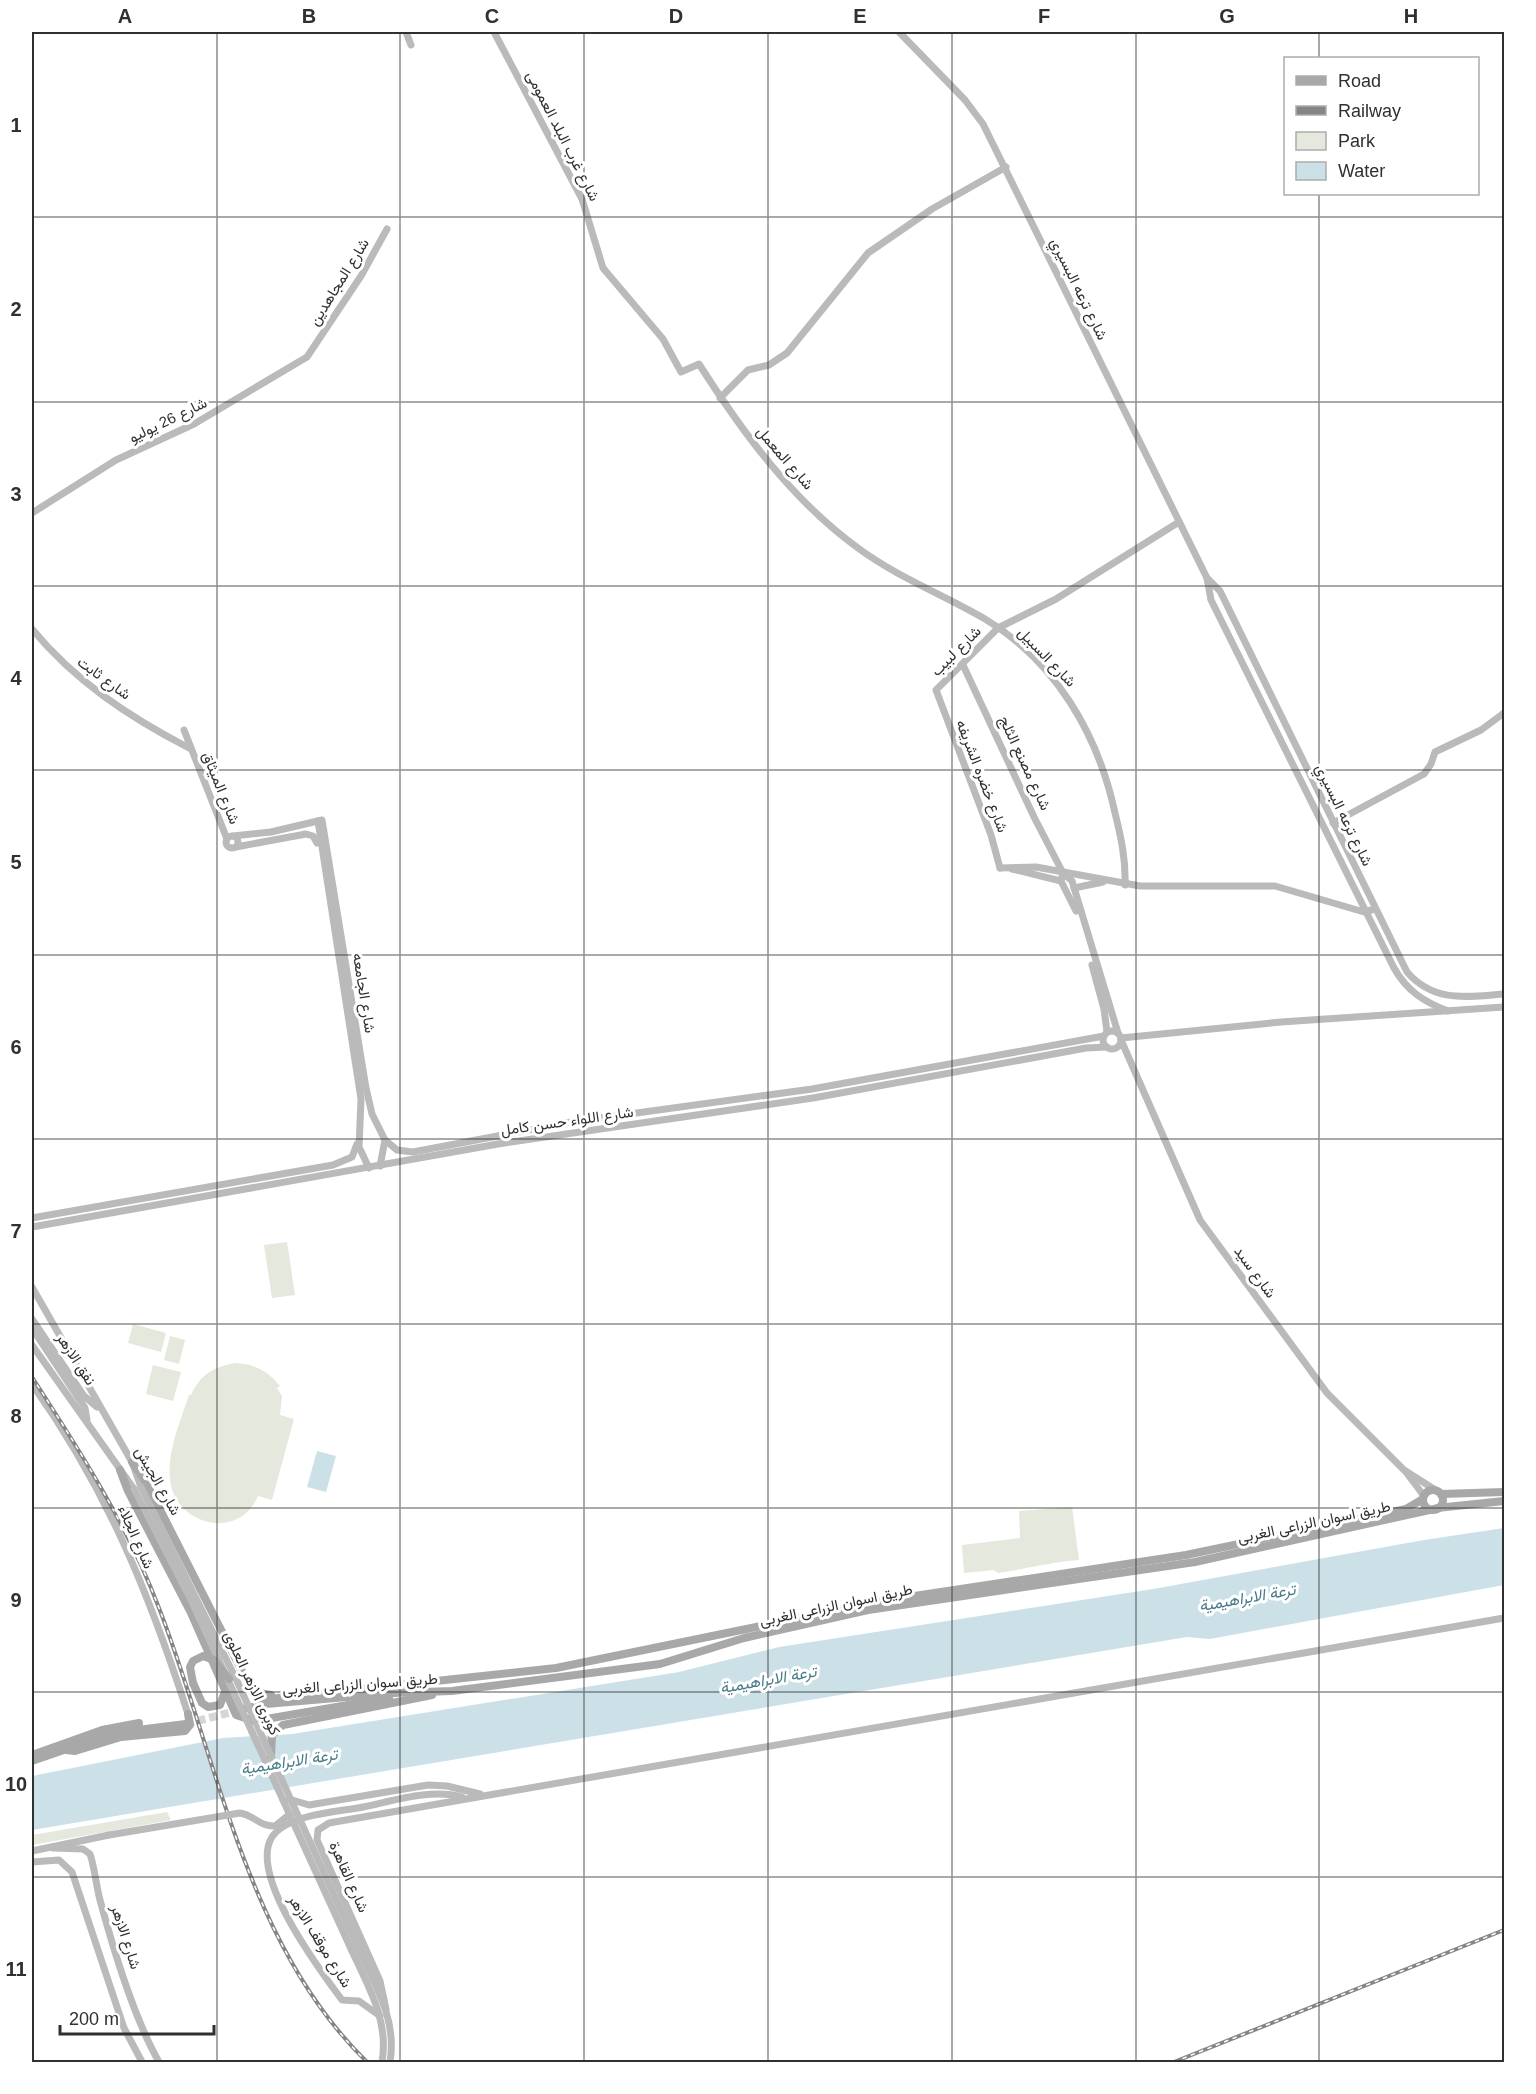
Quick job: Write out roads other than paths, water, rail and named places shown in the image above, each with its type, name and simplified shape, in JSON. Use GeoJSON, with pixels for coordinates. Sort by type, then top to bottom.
{"type":"FeatureCollection","features":[{"type":"Feature","properties":{"kind":"main road","name":"شارع الجيش"},"geometry":{"type":"LineString","coordinates":[[132,1462],[147,1484],[244,1675],[255,1691],[270,1695],[381,1683],[429,1683]]}},
{"type":"Feature","properties":{"kind":"main road","name":"شارع الجيش"},"geometry":{"type":"LineString","coordinates":[[120,1470],[128,1491],[191,1614],[233,1712],[240,1711]]}},
{"type":"Feature","properties":{"kind":"main road"},"geometry":{"type":"LineString","coordinates":[[1439,1493],[1442,1503],[1436,1509],[1427,1508],[1424,1497],[1431,1490],[1439,1493],[1504,1492]]}},
{"type":"Feature","properties":{"kind":"main road","name":"طريق اسوان الزراعى الغربى"},"geometry":{"type":"LineString","coordinates":[[240,1711],[262,1700],[556,1668],[924,1593],[1186,1555],[1406,1509],[1424,1497]]}},
{"type":"Feature","properties":{"kind":"main road","name":"طريق اسوان الزراعى الغربى"},"geometry":{"type":"LineString","coordinates":[[240,1711],[266,1704],[452,1691],[649,1665],[689,1656],[753,1636],[868,1610],[1179,1564],[1436,1509],[1504,1501]]}},
{"type":"Feature","properties":{"kind":"main road"},"geometry":{"type":"LineString","coordinates":[[680,1643],[670,1649],[670,1654],[689,1656]]}},
{"type":"Feature","properties":{"kind":"main road"},"geometry":{"type":"LineString","coordinates":[[644,1651],[655,1652],[659,1656],[658,1660],[649,1665]]}},
{"type":"Feature","properties":{"kind":"main road"},"geometry":{"type":"LineString","coordinates":[[224,1693],[220,1705],[208,1707],[202,1703],[193,1683],[190,1667],[193,1661],[203,1656],[214,1660],[229,1679]]}},
{"type":"Feature","properties":{"kind":"main road"},"geometry":{"type":"LineString","coordinates":[[221,1684],[228,1670],[244,1675]]}},
{"type":"Feature","properties":{"kind":"main road"},"geometry":{"type":"LineString","coordinates":[[271,1758],[271,1739],[275,1731],[283,1725],[452,1691]]}},
{"type":"Feature","properties":{"kind":"main road"},"geometry":{"type":"LineString","coordinates":[[240,1711],[259,1720],[429,1692]]}},
{"type":"Feature","properties":{"kind":"main road"},"geometry":{"type":"LineString","coordinates":[[32,1755],[109,1728],[186,1719],[190,1725],[185,1731],[121,1737],[75,1751],[65,1750],[32,1761]]}},
{"type":"Feature","properties":{"kind":"street"},"geometry":{"type":"LineString","coordinates":[[406,32],[411,45]]}},
{"type":"Feature","properties":{"kind":"street","name":"شارع غرب البلد العمومى"},"geometry":{"type":"LineString","coordinates":[[494,32],[582,199],[603,268],[663,339],[681,372],[699,364]]}},
{"type":"Feature","properties":{"kind":"street","name":"شارع ترعه البسيري"},"geometry":{"type":"LineString","coordinates":[[899,32],[972,108],[1006,167],[1207,578],[1211,600],[1364,912],[1405,985],[1420,998],[1448,1011]]}},
{"type":"Feature","properties":{"kind":"street"},"geometry":{"type":"LineString","coordinates":[[720,398],[748,370],[769,365],[787,352],[868,253],[932,208],[1006,167]]}},
{"type":"Feature","properties":{"kind":"street","name":"شارع المجاهدين"},"geometry":{"type":"LineString","coordinates":[[314,348],[362,276],[387,230]]}},
{"type":"Feature","properties":{"kind":"street","name":"شارع 26 يوليو"},"geometry":{"type":"LineString","coordinates":[[32,513],[116,460],[194,424],[264,384],[307,357],[314,348]]}},
{"type":"Feature","properties":{"kind":"street","name":"شارع المعمل"},"geometry":{"type":"LineString","coordinates":[[699,364],[720,398],[790,486],[813,509],[867,554]]}},
{"type":"Feature","properties":{"kind":"street"},"geometry":{"type":"LineString","coordinates":[[998,628],[1056,599],[1179,522]]}},
{"type":"Feature","properties":{"kind":"street","name":"شارع السبيل"},"geometry":{"type":"LineString","coordinates":[[867,554],[998,628],[1056,682],[1076,709],[1093,742],[1112,796],[1124,850],[1125,885]]}},
{"type":"Feature","properties":{"kind":"street","name":"شارع ترعه البسيري"},"geometry":{"type":"LineString","coordinates":[[1207,578],[1220,591],[1401,962],[1420,985],[1433,993],[1454,997],[1504,994]]}},
{"type":"Feature","properties":{"kind":"street","name":"شارع لبيب"},"geometry":{"type":"LineString","coordinates":[[936,694],[937,689],[998,628]]}},
{"type":"Feature","properties":{"kind":"street","name":"شارع ثابت"},"geometry":{"type":"LineString","coordinates":[[32,629],[79,679],[158,732],[171,737]]}},
{"type":"Feature","properties":{"kind":"street","name":"شارع مصنع الثلج"},"geometry":{"type":"LineString","coordinates":[[963,665],[1063,873]]}},
{"type":"Feature","properties":{"kind":"street","name":"شارع خضره الشريفه"},"geometry":{"type":"LineString","coordinates":[[936,694],[991,835],[1000,868]]}},
{"type":"Feature","properties":{"kind":"street"},"geometry":{"type":"LineString","coordinates":[[1333,824],[1424,774],[1431,765],[1435,752],[1480,730],[1504,713]]}},
{"type":"Feature","properties":{"kind":"street","name":"شارع الميثاق"},"geometry":{"type":"LineString","coordinates":[[184,730],[189,748],[198,761],[230,838],[237,840],[236,847],[306,834],[315,838],[322,854]]}},
{"type":"Feature","properties":{"kind":"street","name":"شارع الميثاق"},"geometry":{"type":"LineString","coordinates":[[171,737],[189,748]]}},
{"type":"Feature","properties":{"kind":"street"},"geometry":{"type":"LineString","coordinates":[[1306,793],[1316,789]]}},
{"type":"Feature","properties":{"kind":"street"},"geometry":{"type":"LineString","coordinates":[[230,838],[320,821]]}},
{"type":"Feature","properties":{"kind":"street","name":"شارع الجامعه"},"geometry":{"type":"LineString","coordinates":[[320,821],[322,854],[365,1106],[385,1140]]}},
{"type":"Feature","properties":{"kind":"street","name":"شارع الجامعه"},"geometry":{"type":"LineString","coordinates":[[320,821],[365,1106],[359,1126],[358,1141],[362,1158],[369,1168]]}},
{"type":"Feature","properties":{"kind":"street"},"geometry":{"type":"LineString","coordinates":[[1000,868],[1022,866],[1125,885],[1282,887],[1364,912],[1375,909]]}},
{"type":"Feature","properties":{"kind":"street"},"geometry":{"type":"LineString","coordinates":[[1000,868],[1034,873],[1061,881]]}},
{"type":"Feature","properties":{"kind":"street"},"geometry":{"type":"LineString","coordinates":[[1063,873],[1061,881],[1075,908],[1104,1009],[1109,1048],[1128,1060]]}},
{"type":"Feature","properties":{"kind":"street","name":"شارع سيد"},"geometry":{"type":"LineString","coordinates":[[1063,873],[1070,878],[1074,888],[1128,1060],[1200,1220],[1327,1393],[1404,1470],[1424,1497]]}},
{"type":"Feature","properties":{"kind":"street"},"geometry":{"type":"LineString","coordinates":[[1074,888],[1114,882]]}},
{"type":"Feature","properties":{"kind":"street","name":"شارع اللواء حسن كامل"},"geometry":{"type":"LineString","coordinates":[[385,1140],[397,1150],[413,1152],[571,1122],[812,1089],[1106,1034],[1120,1037],[1281,1022],[1504,1006]]}},
{"type":"Feature","properties":{"kind":"street"},"geometry":{"type":"LineString","coordinates":[[1109,1048],[1119,1045],[1120,1037]]}},
{"type":"Feature","properties":{"kind":"street","name":"شارع اللواء حسن كامل"},"geometry":{"type":"LineString","coordinates":[[32,1227],[208,1192],[369,1168],[572,1133],[813,1098],[1086,1048],[1109,1048]]}},
{"type":"Feature","properties":{"kind":"street"},"geometry":{"type":"LineString","coordinates":[[920,1069],[922,1078]]}},
{"type":"Feature","properties":{"kind":"street"},"geometry":{"type":"LineString","coordinates":[[812,1089],[813,1098]]}},
{"type":"Feature","properties":{"kind":"street"},"geometry":{"type":"LineString","coordinates":[[723,1100],[725,1111]]}},
{"type":"Feature","properties":{"kind":"street"},"geometry":{"type":"LineString","coordinates":[[359,1126],[369,1120],[376,1123]]}},
{"type":"Feature","properties":{"kind":"street"},"geometry":{"type":"LineString","coordinates":[[571,1122],[572,1133]]}},
{"type":"Feature","properties":{"kind":"street"},"geometry":{"type":"LineString","coordinates":[[380,1166],[385,1140]]}},
{"type":"Feature","properties":{"kind":"street","name":"شارع اللواء حسن كامل"},"geometry":{"type":"LineString","coordinates":[[208,1192],[340,1163],[352,1157],[358,1141]]}},
{"type":"Feature","properties":{"kind":"street","name":"شارع اللواء حسن كامل"},"geometry":{"type":"LineString","coordinates":[[32,1218],[152,1202]]}},
{"type":"Feature","properties":{"kind":"street","name":"شارع الجيش"},"geometry":{"type":"LineString","coordinates":[[32,1287],[132,1462]]}},
{"type":"Feature","properties":{"kind":"street","name":"نفق الازهر"},"geometry":{"type":"LineString","coordinates":[[32,1319],[84,1396],[101,1410]]}},
{"type":"Feature","properties":{"kind":"street","name":"نفق الازهر"},"geometry":{"type":"LineString","coordinates":[[32,1328],[85,1408],[87,1421]]}},
{"type":"Feature","properties":{"kind":"street","name":"شارع الجيش"},"geometry":{"type":"LineString","coordinates":[[32,1345],[120,1470]]}},
{"type":"Feature","properties":{"kind":"street","name":"شارع الجلاء"},"geometry":{"type":"LineString","coordinates":[[32,1384],[76,1453],[117,1525],[158,1622],[186,1719]]}},
{"type":"Feature","properties":{"kind":"street","name":"كوبرى الازهر العلوى"},"geometry":{"type":"LineString","coordinates":[[132,1462],[138,1488],[355,1951]]}},
{"type":"Feature","properties":{"kind":"street","name":"كوبرى الازهر العلوى"},"geometry":{"type":"LineString","coordinates":[[120,1470],[138,1488],[202,1608],[271,1758],[355,1951]]}},
{"type":"Feature","properties":{"kind":"street","name":"شارع سيد"},"geometry":{"type":"LineString","coordinates":[[1404,1470],[1439,1493]]}},
{"type":"Feature","properties":{"kind":"street"},"geometry":{"type":"LineString","coordinates":[[464,1798],[735,1754],[1284,1658],[1397,1634],[1504,1618]]}},
{"type":"Feature","properties":{"kind":"street"},"geometry":{"type":"LineString","coordinates":[[289,1799],[309,1805],[440,1785],[482,1794]]}},
{"type":"Feature","properties":{"kind":"street","name":"شارع موقف الازهر"},"geometry":{"type":"LineString","coordinates":[[380,2016],[358,2001],[342,2000],[319,1959],[283,1904],[271,1879],[268,1852],[272,1837],[290,1824],[313,1815],[438,1794],[464,1798]]}},
{"type":"Feature","properties":{"kind":"street","name":"شارع القاهرة"},"geometry":{"type":"LineString","coordinates":[[390,2062],[392,2035],[378,1975],[317,1840],[318,1830],[329,1823],[464,1798]]}},
{"type":"Feature","properties":{"kind":"street"},"geometry":{"type":"LineString","coordinates":[[32,1851],[109,1835],[240,1813],[249,1815],[263,1825],[275,1826],[290,1815]]}},
{"type":"Feature","properties":{"kind":"street","name":"شارع الازهر"},"geometry":{"type":"LineString","coordinates":[[53,1848],[83,1850],[90,1854],[105,1916],[144,2031],[159,2062]]}},
{"type":"Feature","properties":{"kind":"street","name":"شارع الازهر"},"geometry":{"type":"LineString","coordinates":[[32,1862],[54,1860],[63,1862],[78,1888],[124,2028],[142,2062]]}},
{"type":"Feature","properties":{"kind":"street"},"geometry":{"type":"LineString","coordinates":[[355,1951],[380,2016],[384,2035],[382,2062]]}},
{"type":"Feature","properties":{"kind":"street","name":"شارع القاهرة"},"geometry":{"type":"LineString","coordinates":[[355,1951],[386,2009]]}},
{"type":"Feature","properties":{"kind":"water"},"geometry":{"type":"Polygon","coordinates":[[[317,1451],[336,1456],[326,1492],[307,1487],[317,1451]]]}},
{"type":"Feature","properties":{"kind":"water","name":"ترعة الابراهيمية"},"geometry":{"type":"Polygon","coordinates":[[[1504,1528],[1504,1585],[1210,1639],[1187,1637],[32,1830],[32,1776],[223,1738],[292,1734],[679,1672],[779,1647],[1153,1589],[1424,1540],[1504,1528]]]}},
{"type":"Feature","properties":{"kind":"tunnel"},"geometry":{"type":"LineString","coordinates":[[186,1724],[239,1710]]}},
{"type":"Feature","properties":{"kind":"railway"},"geometry":{"type":"LineString","coordinates":[[32,1377],[102,1489],[146,1577],[180,1666],[240,1848],[264,1907],[292,1963],[326,2015],[367,2062]]}},
{"type":"Feature","properties":{"kind":"railway"},"geometry":{"type":"LineString","coordinates":[[1174,2062],[1504,1930]]}}]}
